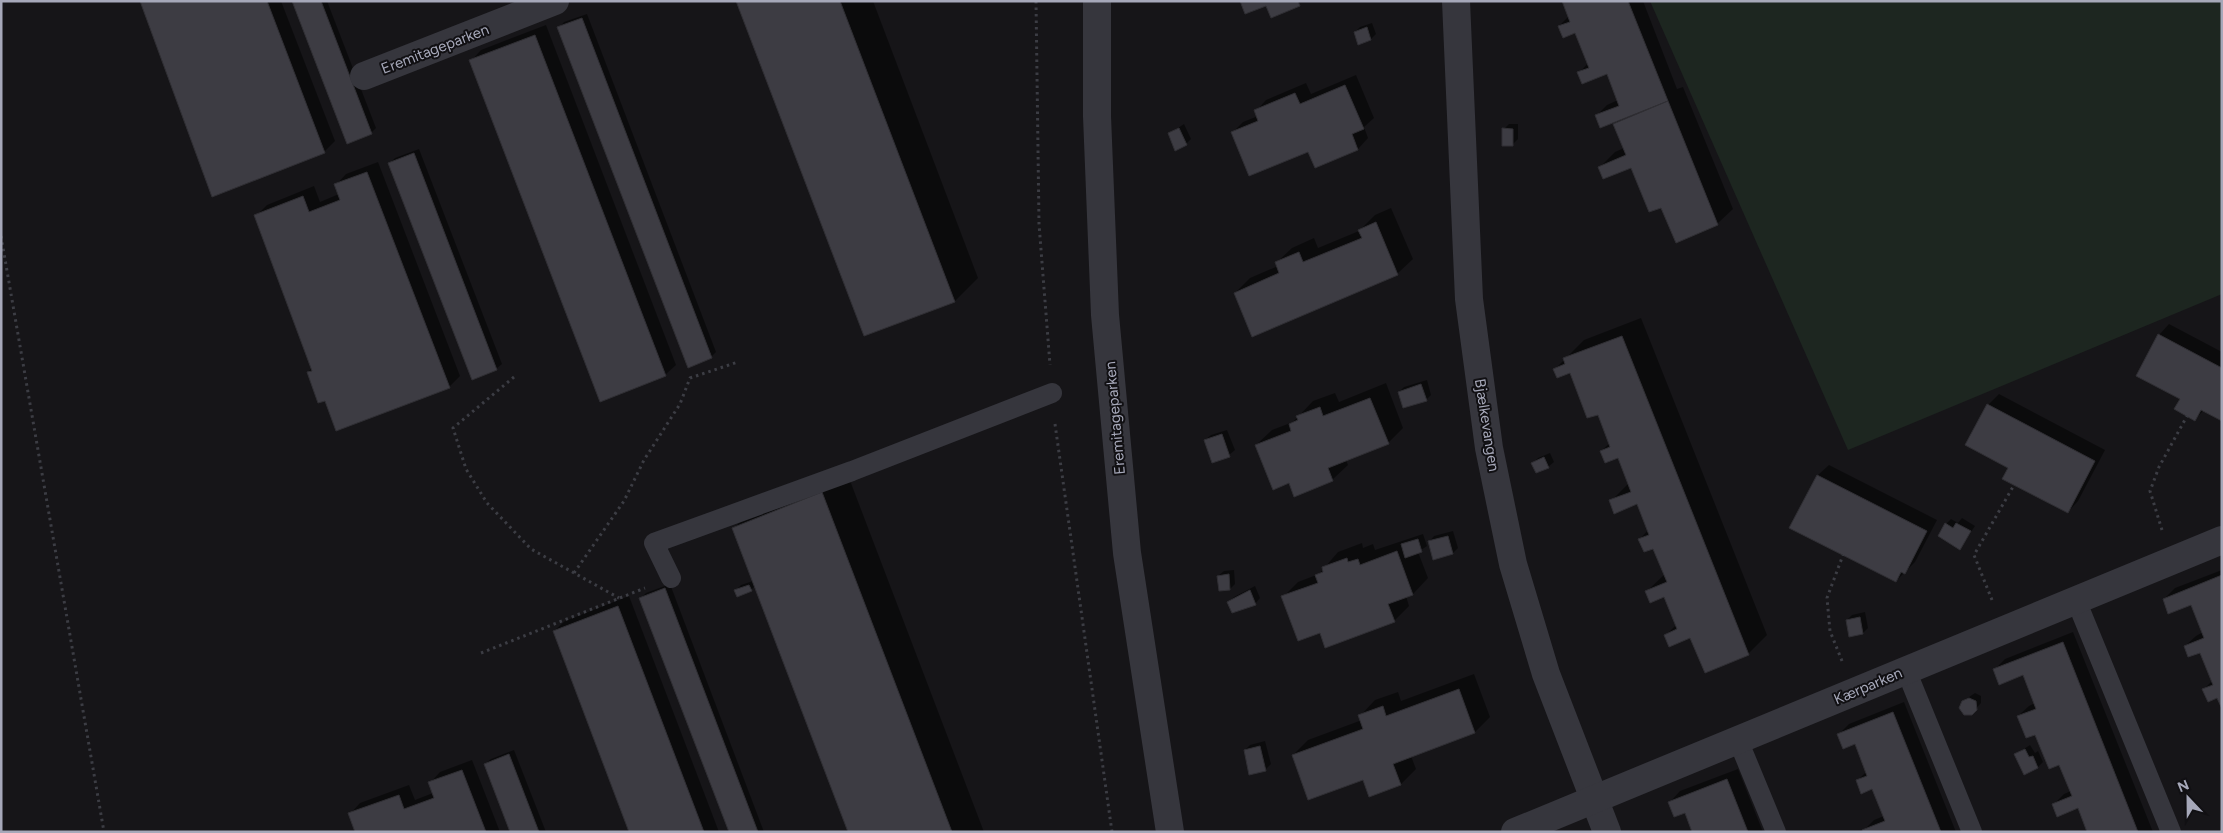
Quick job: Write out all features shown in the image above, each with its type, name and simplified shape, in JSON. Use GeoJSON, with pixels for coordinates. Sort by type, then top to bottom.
{"type":"FeatureCollection","features":[{"type":"Feature","properties":{"kind":"street","name":"Eremitageparken"},"geometry":{"type":"LineString","coordinates":[[364,76],[502,12],[555,1]]}},
{"type":"Feature","properties":{"kind":"street","name":"Eremitageparken"},"geometry":{"type":"LineString","coordinates":[[1097,1],[1097,116],[1106,315],[1111,375],[1127,553],[1170,832]]}},
{"type":"Feature","properties":{"kind":"street","name":"Bjælkevangen"},"geometry":{"type":"LineString","coordinates":[[1456,1],[1469,299],[1489,448],[1519,582],[1546,674],[1607,832]]}},
{"type":"Feature","properties":{"kind":"street","name":"Kærparken"},"geometry":{"type":"LineString","coordinates":[[1515,832],[2222,540]]}},
{"type":"Feature","properties":{"kind":"lane"},"geometry":{"type":"LineString","coordinates":[[671,578],[654,543],[852,471],[1052,394]]}},
{"type":"Feature","properties":{"kind":"lane"},"geometry":{"type":"LineString","coordinates":[[2076,600],[2171,832]]}},
{"type":"Feature","properties":{"kind":"lane"},"geometry":{"type":"LineString","coordinates":[[1906,670],[1972,832]]}},
{"type":"Feature","properties":{"kind":"lane"},"geometry":{"type":"LineString","coordinates":[[1738,740],[1776,832]]}},
{"type":"Feature","properties":{"kind":"path"},"geometry":{"type":"LineString","coordinates":[[1,236],[104,832]]}},
{"type":"Feature","properties":{"kind":"path"},"geometry":{"type":"LineString","coordinates":[[574,573],[624,501],[644,460],[680,404],[690,378],[738,362]]}},
{"type":"Feature","properties":{"kind":"path"},"geometry":{"type":"LineString","coordinates":[[514,377],[453,428],[466,470],[487,503],[531,549],[619,598]]}},
{"type":"Feature","properties":{"kind":"path"},"geometry":{"type":"LineString","coordinates":[[2172,561],[2150,491],[2159,467],[2187,416]]}},
{"type":"Feature","properties":{"kind":"path"},"geometry":{"type":"LineString","coordinates":[[2005,630],[1974,555],[2014,485]]}},
{"type":"Feature","properties":{"kind":"path"},"geometry":{"type":"LineString","coordinates":[[1843,555],[1827,598],[1830,630],[1854,692]]}},
{"type":"Feature","properties":{"kind":"path"},"geometry":{"type":"LineString","coordinates":[[481,653],[671,578]]}},
{"type":"Feature","properties":{"kind":"shaded area"},"geometry":{"type":"Polygon","coordinates":[[[1650,1],[2222,1],[2222,294],[1848,450],[1650,1]]]}},
{"type":"Feature","properties":{"kind":"building"},"geometry":{"type":"Polygon","coordinates":[[[140,1],[267,1],[325,153],[212,197],[140,1]]]}},
{"type":"Feature","properties":{"kind":"building"},"geometry":{"type":"Polygon","coordinates":[[[292,1],[321,1],[372,134],[347,144],[292,1]]]}},
{"type":"Feature","properties":{"kind":"building"},"geometry":{"type":"Polygon","coordinates":[[[736,1],[840,1],[955,302],[864,336],[736,1]]]}},
{"type":"Feature","properties":{"kind":"building"},"geometry":{"type":"Polygon","coordinates":[[[1240,1],[1298,1],[1300,6],[1271,18],[1266,6],[1245,14],[1240,1]]]}},
{"type":"Feature","properties":{"kind":"building"},"geometry":{"type":"Polygon","coordinates":[[[1562,1],[1628,1],[1668,101],[1600,128],[1595,115],[1619,106],[1607,74],[1582,84],[1577,72],[1589,68],[1575,33],[1563,38],[1560,31],[1558,26],[1570,22],[1562,1]]]}},
{"type":"Feature","properties":{"kind":"building"},"geometry":{"type":"Polygon","coordinates":[[[582,18],[712,358],[688,368],[557,27],[582,18]]]}},
{"type":"Feature","properties":{"kind":"building"},"geometry":{"type":"Polygon","coordinates":[[[1367,27],[1371,40],[1358,45],[1354,32],[1367,27]]]}},
{"type":"Feature","properties":{"kind":"building"},"geometry":{"type":"Polygon","coordinates":[[[535,35],[666,376],[600,402],[469,60],[535,35]]]}},
{"type":"Feature","properties":{"kind":"building"},"geometry":{"type":"Polygon","coordinates":[[[1345,85],[1364,129],[1352,134],[1358,150],[1315,168],[1308,152],[1249,176],[1231,132],[1258,121],[1254,110],[1295,93],[1300,104],[1345,85]]]}},
{"type":"Feature","properties":{"kind":"building"},"geometry":{"type":"Polygon","coordinates":[[[1668,101],[1718,225],[1676,243],[1661,208],[1649,212],[1631,168],[1603,179],[1598,167],[1626,155],[1613,124],[1668,101]]]}},
{"type":"Feature","properties":{"kind":"building"},"geometry":{"type":"Polygon","coordinates":[[[1179,128],[1187,145],[1175,151],[1168,133],[1179,128]]]}},
{"type":"Feature","properties":{"kind":"building"},"geometry":{"type":"Polygon","coordinates":[[[1502,128],[1513,129],[1513,146],[1502,146],[1502,128]]]}},
{"type":"Feature","properties":{"kind":"building"},"geometry":{"type":"Polygon","coordinates":[[[414,153],[497,370],[472,380],[388,163],[414,153]]]}},
{"type":"Feature","properties":{"kind":"building"},"geometry":{"type":"Polygon","coordinates":[[[367,172],[450,388],[336,431],[325,401],[318,403],[307,372],[312,371],[254,215],[303,196],[309,212],[340,200],[334,184],[367,172]]]}},
{"type":"Feature","properties":{"kind":"building"},"geometry":{"type":"Polygon","coordinates":[[[1376,222],[1398,275],[1252,337],[1234,293],[1279,273],[1275,262],[1299,252],[1303,262],[1362,238],[1358,230],[1376,222]]]}},
{"type":"Feature","properties":{"kind":"building"},"geometry":{"type":"Polygon","coordinates":[[[2158,334],[2222,368],[2222,421],[2201,410],[2195,421],[2174,409],[2180,399],[2136,376],[2158,334]]]}},
{"type":"Feature","properties":{"kind":"building"},"geometry":{"type":"Polygon","coordinates":[[[1622,336],[1749,655],[1705,673],[1690,638],[1669,647],[1664,635],[1677,629],[1664,597],[1650,603],[1645,591],[1667,582],[1653,549],[1644,552],[1638,539],[1649,535],[1637,504],[1614,514],[1609,500],[1631,492],[1618,458],[1605,463],[1600,451],[1610,447],[1598,415],[1587,418],[1570,373],[1557,378],[1553,369],[1565,364],[1563,358],[1622,336]]]}},
{"type":"Feature","properties":{"kind":"building"},"geometry":{"type":"Polygon","coordinates":[[[1421,384],[1427,401],[1403,408],[1398,392],[1421,384]]]}},
{"type":"Feature","properties":{"kind":"building"},"geometry":{"type":"Polygon","coordinates":[[[1370,398],[1389,444],[1328,468],[1333,481],[1294,497],[1289,483],[1273,490],[1255,445],[1291,431],[1289,424],[1298,420],[1296,416],[1320,407],[1323,416],[1370,398]]]}},
{"type":"Feature","properties":{"kind":"building"},"geometry":{"type":"Polygon","coordinates":[[[1987,404],[2095,461],[2068,513],[2002,479],[2008,468],[1965,445],[1987,404]]]}},
{"type":"Feature","properties":{"kind":"building"},"geometry":{"type":"Polygon","coordinates":[[[1222,434],[1230,457],[1212,463],[1204,440],[1222,434]]]}},
{"type":"Feature","properties":{"kind":"building"},"geometry":{"type":"Polygon","coordinates":[[[1544,457],[1549,468],[1536,473],[1531,463],[1544,457]]]}},
{"type":"Feature","properties":{"kind":"building"},"geometry":{"type":"Polygon","coordinates":[[[1817,475],[1927,531],[1905,574],[1901,572],[1896,582],[1789,528],[1817,475]]]}},
{"type":"Feature","properties":{"kind":"building"},"geometry":{"type":"Polygon","coordinates":[[[822,492],[952,832],[848,832],[732,528],[822,492]]]}},
{"type":"Feature","properties":{"kind":"building"},"geometry":{"type":"Polygon","coordinates":[[[1945,523],[1953,528],[1956,523],[1971,531],[1960,550],[1938,536],[1945,523]]]}},
{"type":"Feature","properties":{"kind":"building"},"geometry":{"type":"Polygon","coordinates":[[[1448,536],[1453,554],[1433,560],[1428,541],[1448,536]]]}},
{"type":"Feature","properties":{"kind":"building"},"geometry":{"type":"Polygon","coordinates":[[[1418,539],[1422,552],[1405,558],[1401,544],[1418,539]]]}},
{"type":"Feature","properties":{"kind":"building"},"geometry":{"type":"Polygon","coordinates":[[[1397,551],[1413,595],[1388,604],[1395,622],[1325,648],[1320,633],[1298,641],[1281,596],[1318,583],[1315,575],[1323,572],[1322,567],[1347,558],[1348,562],[1358,559],[1360,565],[1397,551]]]}},
{"type":"Feature","properties":{"kind":"building"},"geometry":{"type":"Polygon","coordinates":[[[1229,574],[1230,590],[1219,591],[1217,576],[1229,574]]]}},
{"type":"Feature","properties":{"kind":"building"},"geometry":{"type":"Polygon","coordinates":[[[2222,575],[2222,709],[2217,698],[2208,702],[2202,689],[2213,685],[2200,653],[2188,657],[2184,646],[2204,638],[2191,605],[2168,614],[2163,599],[2222,575]]]}},
{"type":"Feature","properties":{"kind":"building"},"geometry":{"type":"Polygon","coordinates":[[[749,585],[752,591],[737,597],[734,590],[749,585]]]}},
{"type":"Feature","properties":{"kind":"building"},"geometry":{"type":"Polygon","coordinates":[[[665,588],[758,832],[729,832],[639,598],[665,588]]]}},
{"type":"Feature","properties":{"kind":"building"},"geometry":{"type":"Polygon","coordinates":[[[1250,590],[1256,605],[1232,613],[1227,602],[1250,590]]]}},
{"type":"Feature","properties":{"kind":"building"},"geometry":{"type":"Polygon","coordinates":[[[618,606],[704,832],[629,832],[553,631],[618,606]]]}},
{"type":"Feature","properties":{"kind":"building"},"geometry":{"type":"Polygon","coordinates":[[[1860,617],[1863,634],[1849,637],[1846,620],[1860,617]]]}},
{"type":"Feature","properties":{"kind":"building"},"geometry":{"type":"Polygon","coordinates":[[[2063,642],[2138,832],[2087,832],[2078,808],[2057,817],[2052,804],[2072,796],[2059,765],[2049,769],[2035,735],[2026,738],[2017,716],[2036,709],[2023,675],[1999,685],[1993,669],[2063,642]]]}},
{"type":"Feature","properties":{"kind":"building"},"geometry":{"type":"Polygon","coordinates":[[[1459,689],[1475,733],[1393,764],[1401,785],[1369,797],[1363,780],[1308,800],[1292,755],[1363,729],[1358,715],[1383,706],[1386,716],[1459,689]]]}},
{"type":"Feature","properties":{"kind":"building"},"geometry":{"type":"Polygon","coordinates":[[[1969,698],[1976,701],[1977,710],[1972,715],[1964,715],[1959,708],[1962,701],[1969,698]]]}},
{"type":"Feature","properties":{"kind":"building"},"geometry":{"type":"Polygon","coordinates":[[[1893,712],[1941,832],[1863,832],[1862,830],[1885,821],[1872,789],[1861,794],[1856,780],[1867,776],[1855,744],[1843,749],[1837,734],[1893,712]]]}},
{"type":"Feature","properties":{"kind":"building"},"geometry":{"type":"Polygon","coordinates":[[[1260,746],[1266,771],[1249,775],[1244,750],[1260,746]]]}},
{"type":"Feature","properties":{"kind":"building"},"geometry":{"type":"Polygon","coordinates":[[[2025,749],[2029,757],[2033,756],[2038,768],[2024,775],[2014,754],[2025,749]]]}},
{"type":"Feature","properties":{"kind":"building"},"geometry":{"type":"Polygon","coordinates":[[[509,754],[539,832],[510,832],[484,764],[509,754]]]}},
{"type":"Feature","properties":{"kind":"building"},"geometry":{"type":"Polygon","coordinates":[[[462,770],[486,832],[355,832],[348,813],[399,795],[404,809],[434,798],[428,782],[462,770]]]}},
{"type":"Feature","properties":{"kind":"building"},"geometry":{"type":"Polygon","coordinates":[[[1727,779],[1748,832],[1692,832],[1685,813],[1674,817],[1668,802],[1727,779]]]}}]}
